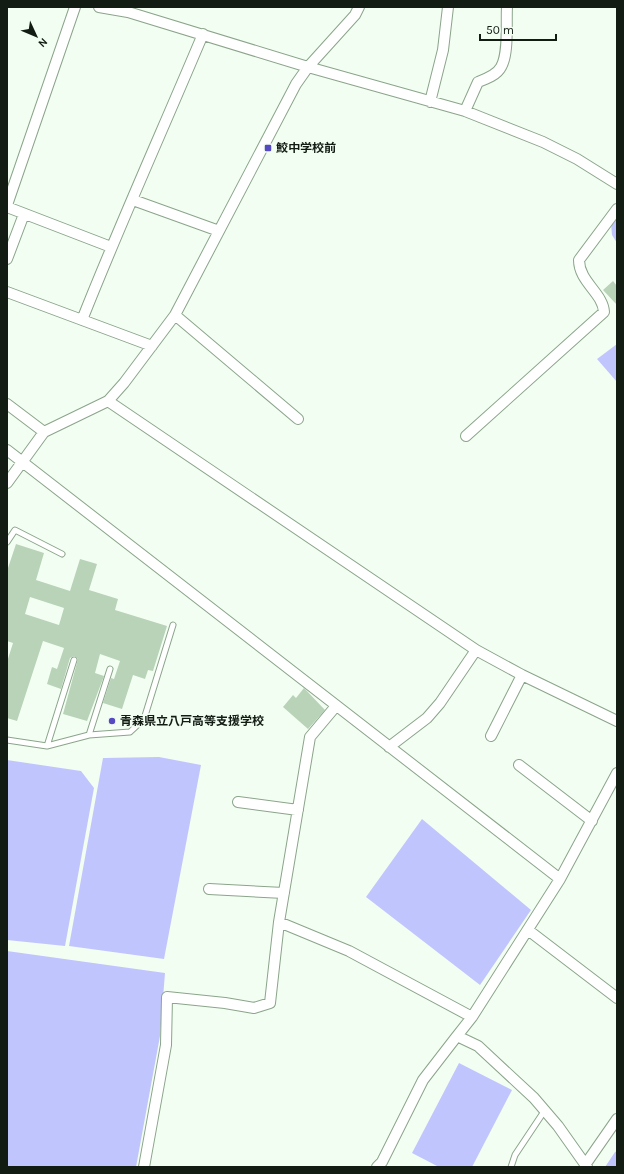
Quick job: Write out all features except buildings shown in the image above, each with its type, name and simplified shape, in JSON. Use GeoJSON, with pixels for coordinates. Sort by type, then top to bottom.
{"type":"FeatureCollection","features":[{"type":"Feature","properties":{"kind":"street"},"geometry":{"type":"LineString","coordinates":[[75,7],[7,206],[24,214],[111,247]]}},
{"type":"Feature","properties":{"kind":"street"},"geometry":{"type":"LineString","coordinates":[[99,7],[128,12],[308,67],[465,111],[543,142],[577,159],[617,184]]}},
{"type":"Feature","properties":{"kind":"street"},"geometry":{"type":"LineString","coordinates":[[7,483],[24,462],[44,432],[108,400],[124,383],[175,315],[296,84],[308,67],[355,15],[359,7]]}},
{"type":"Feature","properties":{"kind":"street"},"geometry":{"type":"LineString","coordinates":[[430,102],[443,50],[448,7]]}},
{"type":"Feature","properties":{"kind":"street"},"geometry":{"type":"LineString","coordinates":[[465,111],[478,82],[491,76],[501,68],[505,55],[507,7]]}},
{"type":"Feature","properties":{"kind":"street"},"geometry":{"type":"LineString","coordinates":[[82,320],[111,247],[133,200],[203,34]]}},
{"type":"Feature","properties":{"kind":"street"},"geometry":{"type":"LineString","coordinates":[[133,200],[219,231]]}},
{"type":"Feature","properties":{"kind":"street"},"geometry":{"type":"LineString","coordinates":[[466,436],[604,312],[604,305],[586,281],[579,267],[579,260],[617,209]]}},
{"type":"Feature","properties":{"kind":"street"},"geometry":{"type":"LineString","coordinates":[[7,259],[24,214]]}},
{"type":"Feature","properties":{"kind":"street"},"geometry":{"type":"LineString","coordinates":[[7,292],[152,346]]}},
{"type":"Feature","properties":{"kind":"street"},"geometry":{"type":"LineString","coordinates":[[175,315],[298,419]]}},
{"type":"Feature","properties":{"kind":"street"},"geometry":{"type":"LineString","coordinates":[[108,400],[476,650],[522,676],[617,722]]}},
{"type":"Feature","properties":{"kind":"street"},"geometry":{"type":"LineString","coordinates":[[7,404],[44,432]]}},
{"type":"Feature","properties":{"kind":"street"},"geometry":{"type":"LineString","coordinates":[[7,450],[560,879]]}},
{"type":"Feature","properties":{"kind":"street"},"geometry":{"type":"LineString","coordinates":[[389,747],[427,718],[440,703],[476,650]]}},
{"type":"Feature","properties":{"kind":"street"},"geometry":{"type":"LineString","coordinates":[[491,736],[522,676]]}},
{"type":"Feature","properties":{"kind":"street"},"geometry":{"type":"LineString","coordinates":[[144,1167],[166,1046],[167,997],[225,1003],[254,1008],[270,1003],[284,893],[310,737],[336,706]]}},
{"type":"Feature","properties":{"kind":"street"},"geometry":{"type":"LineString","coordinates":[[519,765],[592,821]]}},
{"type":"Feature","properties":{"kind":"street"},"geometry":{"type":"LineString","coordinates":[[377,1167],[382,1162],[423,1080],[472,1017],[528,930],[560,879],[617,774]]}},
{"type":"Feature","properties":{"kind":"street"},"geometry":{"type":"LineString","coordinates":[[238,802],[298,810]]}},
{"type":"Feature","properties":{"kind":"street"},"geometry":{"type":"LineString","coordinates":[[209,889],[284,893]]}},
{"type":"Feature","properties":{"kind":"street"},"geometry":{"type":"LineString","coordinates":[[280,922],[349,951],[472,1017]]}},
{"type":"Feature","properties":{"kind":"street"},"geometry":{"type":"LineString","coordinates":[[528,930],[617,998]]}},
{"type":"Feature","properties":{"kind":"street"},"geometry":{"type":"LineString","coordinates":[[457,1036],[478,1046],[489,1055],[544,1110],[558,1126],[586,1166],[617,1119]]}},
{"type":"Feature","properties":{"kind":"lane"},"geometry":{"type":"LineString","coordinates":[[7,542],[15,530],[62,554]]}},
{"type":"Feature","properties":{"kind":"lane"},"geometry":{"type":"LineString","coordinates":[[7,740],[47,746],[89,735],[130,732],[144,719],[173,625]]}},
{"type":"Feature","properties":{"kind":"lane"},"geometry":{"type":"LineString","coordinates":[[47,746],[74,660]]}},
{"type":"Feature","properties":{"kind":"lane"},"geometry":{"type":"LineString","coordinates":[[89,735],[110,669]]}},
{"type":"Feature","properties":{"kind":"lane"},"geometry":{"type":"LineString","coordinates":[[511,1167],[515,1155],[544,1110]]}},
{"type":"Feature","properties":{"kind":"shaded area"},"geometry":{"type":"Polygon","coordinates":[[[617,216],[617,243],[612,235],[611,223],[617,216]]]}},
{"type":"Feature","properties":{"kind":"shaded area"},"geometry":{"type":"Polygon","coordinates":[[[617,344],[617,382],[597,359],[617,344]]]}},
{"type":"Feature","properties":{"kind":"shaded area"},"geometry":{"type":"Polygon","coordinates":[[[159,757],[201,765],[164,959],[69,946],[103,758],[159,757]]]}},
{"type":"Feature","properties":{"kind":"shaded area"},"geometry":{"type":"Polygon","coordinates":[[[7,760],[81,771],[94,788],[65,946],[7,940],[7,760]]]}},
{"type":"Feature","properties":{"kind":"shaded area"},"geometry":{"type":"Polygon","coordinates":[[[422,819],[531,910],[480,985],[366,897],[422,819]]]}},
{"type":"Feature","properties":{"kind":"shaded area"},"geometry":{"type":"Polygon","coordinates":[[[7,951],[165,973],[160,1036],[136,1167],[7,1167],[7,951]]]}},
{"type":"Feature","properties":{"kind":"shaded area"},"geometry":{"type":"Polygon","coordinates":[[[459,1063],[512,1090],[472,1167],[439,1167],[412,1153],[459,1063]]]}},
{"type":"Feature","properties":{"kind":"shaded area"},"geometry":{"type":"Polygon","coordinates":[[[617,1151],[617,1167],[605,1167],[615,1152],[617,1151]]]}},
{"type":"Feature","properties":{"kind":"place","name":"鮫中学校前"},"geometry":{"type":"Point","coordinates":[268,148]}},
{"type":"Feature","properties":{"kind":"place","name":"青森県立八戸高等支援学校"},"geometry":{"type":"Point","coordinates":[112,721]}}]}
